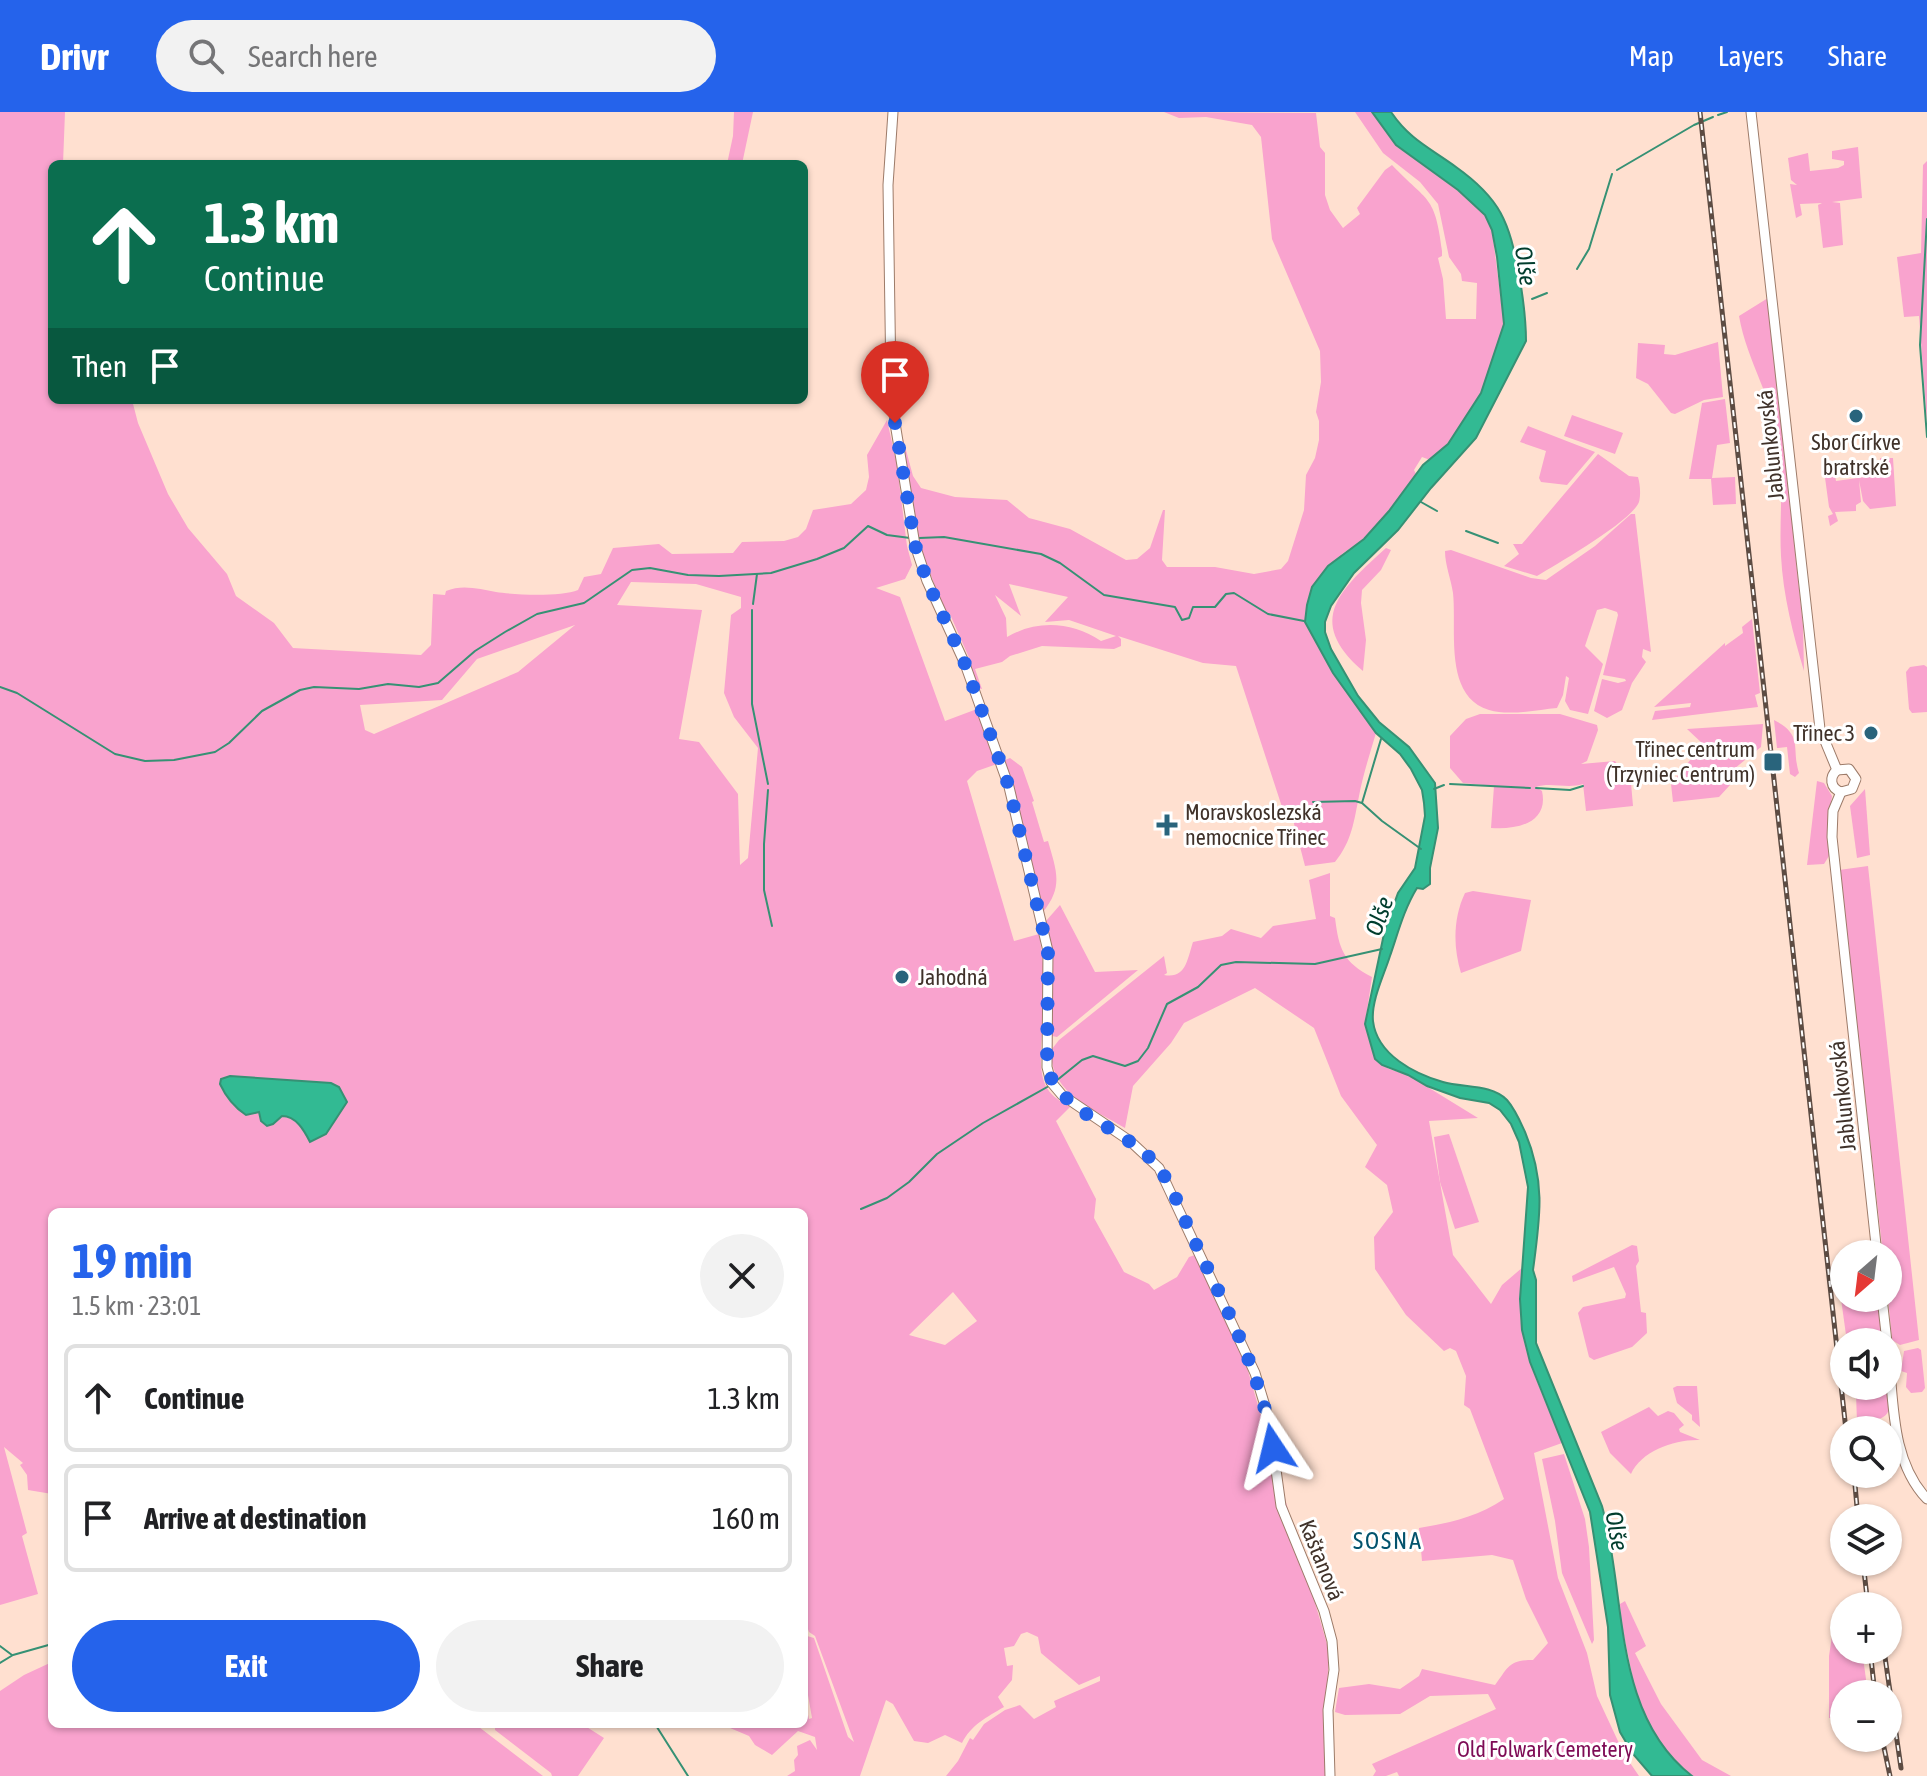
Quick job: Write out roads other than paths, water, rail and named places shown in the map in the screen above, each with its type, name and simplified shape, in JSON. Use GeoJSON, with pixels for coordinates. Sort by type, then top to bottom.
{"type":"FeatureCollection","features":[{"type":"Feature","properties":{"kind":"street","name":"Kaštanová"},"geometry":{"type":"LineString","coordinates":[[893,112],[888,185],[891,383],[895,423],[915,545],[927,581],[965,664],[1009,787],[1048,951],[1047,1067],[1051,1082],[1062,1095],[1130,1141],[1159,1168],[1255,1373],[1269,1419],[1281,1506],[1324,1611],[1332,1641],[1334,1670],[1328,1710],[1330,1776]]}},
{"type":"Feature","properties":{"kind":"street","name":"Jablunkovská"},"geometry":{"type":"LineString","coordinates":[[1751,112],[1820,729],[1837,770]]}},
{"type":"Feature","properties":{"kind":"street","name":"Jablunkovská"},"geometry":{"type":"LineString","coordinates":[[1849,769],[1856,779],[1852,789],[1841,792],[1835,789],[1831,782],[1837,770],[1849,769]]}},
{"type":"Feature","properties":{"kind":"street","name":"Jablunkovská"},"geometry":{"type":"LineString","coordinates":[[1841,792],[1833,811],[1832,837],[1875,1240]]}},
{"type":"Feature","properties":{"kind":"street"},"geometry":{"type":"LineString","coordinates":[[1894,1400],[1900,1455],[1911,1480],[1927,1499]]}},
{"type":"Feature","properties":{"kind":"waterway"},"geometry":{"type":"LineString","coordinates":[[1718,115],[1727,112]]}},
{"type":"Feature","properties":{"kind":"waterway"},"geometry":{"type":"LineString","coordinates":[[1617,170],[1713,117]]}},
{"type":"Feature","properties":{"kind":"waterway"},"geometry":{"type":"LineString","coordinates":[[1577,269],[1589,249],[1612,174]]}},
{"type":"Feature","properties":{"kind":"waterway"},"geometry":{"type":"LineString","coordinates":[[1927,219],[1920,345],[1927,437]]}},
{"type":"Feature","properties":{"kind":"waterway","name":"Olše"},"geometry":{"type":"LineString","coordinates":[[1532,299],[1547,293]]}},
{"type":"Feature","properties":{"kind":"waterway"},"geometry":{"type":"LineString","coordinates":[[1421,502],[1437,511]]}},
{"type":"Feature","properties":{"kind":"waterway"},"geometry":{"type":"LineString","coordinates":[[0,687],[17,693],[115,754],[145,761],[174,760],[215,752],[229,743],[262,711],[300,690],[314,687],[359,689],[388,684],[419,687],[438,683],[475,651],[505,632],[537,614],[584,603],[632,570],[650,568],[688,575],[719,576],[771,573],[844,548],[868,526],[887,535],[910,538]]}},
{"type":"Feature","properties":{"kind":"waterway"},"geometry":{"type":"LineString","coordinates":[[1466,531],[1498,543]]}},
{"type":"Feature","properties":{"kind":"waterway"},"geometry":{"type":"LineString","coordinates":[[919,538],[944,537],[1041,554],[1060,563],[1104,595],[1175,607],[1182,620],[1189,618],[1193,607],[1215,607],[1226,594],[1234,593],[1268,614],[1304,621]]}},
{"type":"Feature","properties":{"kind":"waterway"},"geometry":{"type":"LineString","coordinates":[[753,604],[757,574]]}},
{"type":"Feature","properties":{"kind":"waterway"},"geometry":{"type":"LineString","coordinates":[[752,610],[752,704],[768,784]]}},
{"type":"Feature","properties":{"kind":"waterway"},"geometry":{"type":"LineString","coordinates":[[1381,739],[1362,803],[1421,849]]}},
{"type":"Feature","properties":{"kind":"waterway"},"geometry":{"type":"LineString","coordinates":[[1450,784],[1530,788]]}},
{"type":"Feature","properties":{"kind":"waterway"},"geometry":{"type":"LineString","coordinates":[[1434,789],[1444,785]]}},
{"type":"Feature","properties":{"kind":"waterway"},"geometry":{"type":"LineString","coordinates":[[1536,788],[1570,790],[1583,786]]}},
{"type":"Feature","properties":{"kind":"waterway"},"geometry":{"type":"LineString","coordinates":[[768,790],[764,890],[772,926]]}},
{"type":"Feature","properties":{"kind":"waterway"},"geometry":{"type":"LineString","coordinates":[[1313,802],[1362,803]]}},
{"type":"Feature","properties":{"kind":"waterway","name":"Olše"},"geometry":{"type":"LineString","coordinates":[[1056,1081],[1082,1060],[1093,1056],[1125,1066],[1138,1061],[1148,1048],[1167,1004],[1198,987],[1221,965],[1236,962],[1315,964],[1382,949]]}},
{"type":"Feature","properties":{"kind":"waterway"},"geometry":{"type":"LineString","coordinates":[[861,1209],[887,1198],[909,1182],[937,1154],[983,1123],[1049,1086]]}},
{"type":"Feature","properties":{"kind":"waterway"},"geometry":{"type":"LineString","coordinates":[[0,1663],[13,1655],[48,1645]]}},
{"type":"Feature","properties":{"kind":"waterway"},"geometry":{"type":"LineString","coordinates":[[0,1646],[12,1655]]}},
{"type":"Feature","properties":{"kind":"waterway"},"geometry":{"type":"LineString","coordinates":[[658,1728],[688,1776]]}},
{"type":"Feature","properties":{"kind":"railway"},"geometry":{"type":"LineString","coordinates":[[1700,112],[1844,1416]]}},
{"type":"Feature","properties":{"kind":"railway"},"geometry":{"type":"LineString","coordinates":[[1855,1488],[1857,1504]]}},
{"type":"Feature","properties":{"kind":"railway"},"geometry":{"type":"LineString","coordinates":[[1865,1576],[1866,1592]]}},
{"type":"Feature","properties":{"kind":"railway"},"geometry":{"type":"LineString","coordinates":[[1872,1664],[1873,1680]]}},
{"type":"Feature","properties":{"kind":"railway"},"geometry":{"type":"LineString","coordinates":[[1886,1664],[1901,1768]]}},
{"type":"Feature","properties":{"kind":"railway"},"geometry":{"type":"LineString","coordinates":[[1885,1752],[1890,1776]]}},
{"type":"Feature","properties":{"kind":"place","name":"Sbor Církve bratrské"},"geometry":{"type":"Point","coordinates":[1856,416]}},
{"type":"Feature","properties":{"kind":"place","name":"Třinec 3"},"geometry":{"type":"Point","coordinates":[1871,733]}},
{"type":"Feature","properties":{"kind":"place","name":"Třinec centrum (Trzyniec Centrum)"},"geometry":{"type":"Point","coordinates":[1773,762]}},
{"type":"Feature","properties":{"kind":"place","name":"Moravskoslezská nemocnice Třinec"},"geometry":{"type":"Point","coordinates":[1167,825]}},
{"type":"Feature","properties":{"kind":"place","name":"Jahodná"},"geometry":{"type":"Point","coordinates":[902,977]}},
{"type":"Feature","properties":{"kind":"district","name":"SOSNA"},"geometry":{"type":"Point","coordinates":[1388,1540]}},
{"type":"Feature","properties":{"kind":"park label","name":"Old Folwark Cemetery"},"geometry":{"type":"Point","coordinates":[1545,1749]}}]}
